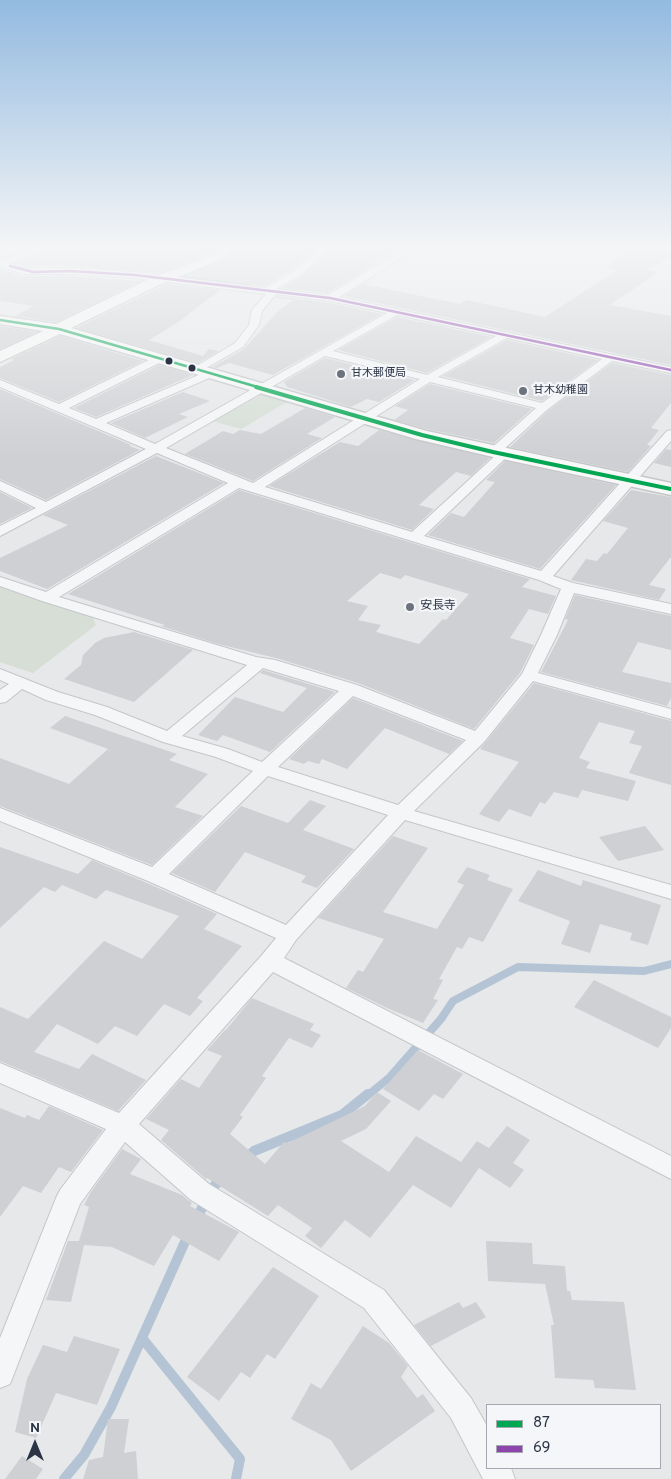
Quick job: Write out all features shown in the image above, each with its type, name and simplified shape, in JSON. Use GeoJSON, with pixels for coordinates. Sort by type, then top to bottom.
{"type":"FeatureCollection","features":[{"type":"Feature","properties":{"kind":"main road"},"geometry":{"type":"LineString","coordinates":[[0,357],[83,317]]}},
{"type":"Feature","properties":{"kind":"main road"},"geometry":{"type":"LineString","coordinates":[[0,320],[59,329],[363,419],[498,453],[671,489]]}},
{"type":"Feature","properties":{"kind":"street"},"geometry":{"type":"LineString","coordinates":[[97,423],[205,371],[239,345],[254,325],[256,317]]}},
{"type":"Feature","properties":{"kind":"street"},"geometry":{"type":"LineString","coordinates":[[0,532],[157,448],[387,317]]}},
{"type":"Feature","properties":{"kind":"street"},"geometry":{"type":"LineString","coordinates":[[419,317],[671,370]]}},
{"type":"Feature","properties":{"kind":"street"},"geometry":{"type":"LineString","coordinates":[[254,488],[429,378],[504,336]]}},
{"type":"Feature","properties":{"kind":"street"},"geometry":{"type":"LineString","coordinates":[[324,352],[544,408]]}},
{"type":"Feature","properties":{"kind":"street"},"geometry":{"type":"LineString","coordinates":[[60,408],[161,358]]}},
{"type":"Feature","properties":{"kind":"street"},"geometry":{"type":"LineString","coordinates":[[414,538],[544,408],[609,358]]}},
{"type":"Feature","properties":{"kind":"street"},"geometry":{"type":"LineString","coordinates":[[0,382],[238,483],[544,577],[569,587],[671,609]]}},
{"type":"Feature","properties":{"kind":"street"},"geometry":{"type":"LineString","coordinates":[[544,577],[630,480],[666,447],[671,434]]}},
{"type":"Feature","properties":{"kind":"street"},"geometry":{"type":"LineString","coordinates":[[47,598],[238,483]]}},
{"type":"Feature","properties":{"kind":"street"},"geometry":{"type":"LineString","coordinates":[[0,485],[45,507]]}},
{"type":"Feature","properties":{"kind":"street"},"geometry":{"type":"LineString","coordinates":[[0,581],[47,598],[255,662],[269,662],[351,689],[478,738]]}},
{"type":"Feature","properties":{"kind":"street"},"geometry":{"type":"LineString","coordinates":[[0,1374],[69,1198],[123,1125],[270,960],[289,936],[401,813],[478,738],[529,675],[550,635],[569,587]]}},
{"type":"Feature","properties":{"kind":"street"},"geometry":{"type":"LineString","coordinates":[[169,738],[255,668],[255,662]]}},
{"type":"Feature","properties":{"kind":"street"},"geometry":{"type":"LineString","coordinates":[[0,674],[52,696],[101,711],[169,738],[222,753],[265,769],[401,813],[671,892]]}},
{"type":"Feature","properties":{"kind":"street"},"geometry":{"type":"LineString","coordinates":[[529,675],[671,714]]}},
{"type":"Feature","properties":{"kind":"street"},"geometry":{"type":"LineString","coordinates":[[0,698],[20,683]]}},
{"type":"Feature","properties":{"kind":"street"},"geometry":{"type":"LineString","coordinates":[[155,876],[351,689]]}},
{"type":"Feature","properties":{"kind":"street"},"geometry":{"type":"LineString","coordinates":[[0,814],[155,876],[289,936]]}},
{"type":"Feature","properties":{"kind":"street"},"geometry":{"type":"LineString","coordinates":[[270,960],[671,1168]]}},
{"type":"Feature","properties":{"kind":"street"},"geometry":{"type":"LineString","coordinates":[[0,1073],[123,1125],[206,1196],[374,1299],[461,1408],[486,1454]]}},
{"type":"Feature","properties":{"kind":"shaded area"},"geometry":{"type":"Polygon","coordinates":[[[259,394],[287,402],[241,429],[212,421],[259,394]]]}},
{"type":"Feature","properties":{"kind":"shaded area"},"geometry":{"type":"Polygon","coordinates":[[[0,585],[92,616],[96,625],[33,673],[0,662],[0,585]]]}},
{"type":"Feature","properties":{"kind":"building"},"geometry":{"type":"Polygon","coordinates":[[[22,317],[66,317],[56,322],[22,317]]]}},
{"type":"Feature","properties":{"kind":"building"},"geometry":{"type":"Polygon","coordinates":[[[99,317],[185,317],[149,340],[203,356],[209,349],[219,351],[198,363],[76,328],[99,317]]]}},
{"type":"Feature","properties":{"kind":"building"},"geometry":{"type":"Polygon","coordinates":[[[273,317],[377,317],[273,375],[229,363],[217,368],[212,367],[244,349],[273,317]]]}},
{"type":"Feature","properties":{"kind":"building"},"geometry":{"type":"Polygon","coordinates":[[[397,317],[491,337],[427,373],[338,350],[397,317]]]}},
{"type":"Feature","properties":{"kind":"building"},"geometry":{"type":"Polygon","coordinates":[[[444,317],[671,317],[671,365],[444,317]]]}},
{"type":"Feature","properties":{"kind":"building"},"geometry":{"type":"Polygon","coordinates":[[[0,326],[37,332],[0,349],[0,326]]]}},
{"type":"Feature","properties":{"kind":"building"},"geometry":{"type":"Polygon","coordinates":[[[60,336],[143,361],[59,402],[0,378],[0,367],[14,360],[11,359],[60,336]]]}},
{"type":"Feature","properties":{"kind":"building","name":"甘木幼稚園"},"geometry":{"type":"Polygon","coordinates":[[[507,340],[598,360],[542,401],[443,376],[507,340]]]}},
{"type":"Feature","properties":{"kind":"building"},"geometry":{"type":"Polygon","coordinates":[[[325,358],[415,380],[379,402],[367,399],[351,407],[287,387],[284,382],[325,358]]]}},
{"type":"Feature","properties":{"kind":"building"},"geometry":{"type":"Polygon","coordinates":[[[612,363],[671,375],[671,403],[651,428],[659,430],[647,445],[651,446],[628,472],[510,447],[549,410],[612,363]]]}},
{"type":"Feature","properties":{"kind":"building"},"geometry":{"type":"Polygon","coordinates":[[[159,365],[193,375],[96,417],[74,408],[159,365]]]}},
{"type":"Feature","properties":{"kind":"building"},"geometry":{"type":"Polygon","coordinates":[[[430,384],[532,409],[494,443],[394,420],[408,410],[395,406],[430,384]]]}},
{"type":"Feature","properties":{"kind":"building"},"geometry":{"type":"Polygon","coordinates":[[[0,389],[140,450],[46,500],[0,479],[0,389]]]}},
{"type":"Feature","properties":{"kind":"building"},"geometry":{"type":"Polygon","coordinates":[[[183,392],[210,401],[179,414],[188,417],[145,438],[111,423],[183,392]]]}},
{"type":"Feature","properties":{"kind":"building"},"geometry":{"type":"Polygon","coordinates":[[[305,408],[335,417],[307,434],[322,438],[253,481],[185,454],[223,431],[233,434],[240,430],[261,434],[305,408]]]}},
{"type":"Feature","properties":{"kind":"building"},"geometry":{"type":"Polygon","coordinates":[[[379,430],[490,458],[471,476],[456,472],[419,505],[434,509],[412,530],[269,486],[340,442],[358,446],[379,430]]]}},
{"type":"Feature","properties":{"kind":"building"},"geometry":{"type":"Polygon","coordinates":[[[666,449],[671,450],[671,467],[654,463],[666,449]]]}},
{"type":"Feature","properties":{"kind":"building"},"geometry":{"type":"Polygon","coordinates":[[[156,456],[224,483],[47,589],[0,571],[0,558],[68,525],[43,515],[156,456]]]}},
{"type":"Feature","properties":{"kind":"building"},"geometry":{"type":"Polygon","coordinates":[[[505,461],[616,485],[540,569],[428,535],[451,513],[464,517],[495,482],[486,480],[505,461]]]}},
{"type":"Feature","properties":{"kind":"building"},"geometry":{"type":"Polygon","coordinates":[[[239,490],[530,579],[522,587],[556,596],[548,614],[529,609],[510,638],[534,645],[520,673],[474,729],[358,683],[276,658],[218,644],[68,594],[239,490]],[[380,573],[347,601],[368,606],[358,620],[381,625],[376,632],[419,644],[443,619],[446,620],[469,594],[405,575],[401,579],[380,573]]]}},
{"type":"Feature","properties":{"kind":"building"},"geometry":{"type":"Polygon","coordinates":[[[631,490],[671,497],[671,557],[649,585],[666,589],[659,600],[571,580],[586,559],[597,561],[604,553],[607,554],[628,528],[603,521],[631,490]]]}},
{"type":"Feature","properties":{"kind":"building"},"geometry":{"type":"Polygon","coordinates":[[[0,492],[32,508],[0,524],[0,492]]]}},
{"type":"Feature","properties":{"kind":"building"},"geometry":{"type":"Polygon","coordinates":[[[575,595],[671,616],[671,650],[638,642],[622,672],[671,683],[671,698],[667,706],[541,672],[568,620],[565,619],[575,595]]]}},
{"type":"Feature","properties":{"kind":"building"},"geometry":{"type":"Polygon","coordinates":[[[134,632],[193,650],[134,702],[64,679],[81,665],[83,655],[95,643],[104,638],[134,632]]]}},
{"type":"Feature","properties":{"kind":"building"},"geometry":{"type":"Polygon","coordinates":[[[263,670],[335,692],[270,752],[223,735],[217,741],[198,735],[235,697],[283,712],[307,688],[260,673],[263,670]]]}},
{"type":"Feature","properties":{"kind":"building"},"geometry":{"type":"Polygon","coordinates":[[[534,683],[671,721],[671,785],[629,773],[642,746],[629,743],[635,731],[599,722],[579,758],[590,762],[586,768],[636,781],[628,801],[582,790],[578,798],[554,792],[545,804],[540,802],[531,817],[509,809],[499,822],[479,814],[519,762],[480,749],[534,683]]]}},
{"type":"Feature","properties":{"kind":"building"},"geometry":{"type":"Polygon","coordinates":[[[353,698],[463,741],[449,754],[385,728],[347,769],[322,759],[319,764],[308,761],[304,764],[289,759],[353,698]]]}},
{"type":"Feature","properties":{"kind":"building"},"geometry":{"type":"Polygon","coordinates":[[[65,716],[177,754],[169,760],[208,774],[175,807],[203,816],[152,865],[0,806],[0,758],[69,784],[108,749],[50,728],[65,716]]]}},
{"type":"Feature","properties":{"kind":"building"},"geometry":{"type":"Polygon","coordinates":[[[310,800],[326,806],[303,830],[354,849],[317,888],[301,882],[306,876],[245,852],[215,892],[172,873],[241,806],[288,823],[310,800]]]}},
{"type":"Feature","properties":{"kind":"building"},"geometry":{"type":"Polygon","coordinates":[[[645,826],[664,850],[618,861],[599,837],[645,826]]]}},
{"type":"Feature","properties":{"kind":"building"},"geometry":{"type":"Polygon","coordinates":[[[393,836],[428,848],[383,912],[437,929],[464,885],[457,882],[467,867],[490,875],[487,880],[513,889],[483,942],[469,937],[462,949],[457,947],[439,979],[443,980],[433,999],[438,1000],[423,1023],[346,988],[358,970],[363,972],[384,939],[318,918],[393,836]]]}},
{"type":"Feature","properties":{"kind":"building"},"geometry":{"type":"Polygon","coordinates":[[[0,847],[78,874],[92,860],[217,914],[204,929],[242,946],[197,998],[203,1001],[190,1016],[164,1004],[137,1036],[115,1026],[98,1044],[57,1024],[34,1052],[79,1069],[92,1054],[146,1080],[118,1111],[0,1061],[0,1007],[28,1019],[104,941],[142,959],[179,916],[106,890],[96,899],[62,885],[55,892],[44,887],[0,928],[0,847]]]}},
{"type":"Feature","properties":{"kind":"building"},"geometry":{"type":"Polygon","coordinates":[[[538,870],[581,886],[583,880],[661,905],[648,945],[630,940],[632,933],[600,924],[590,953],[561,944],[570,921],[518,901],[538,870]]]}},
{"type":"Feature","properties":{"kind":"building"},"geometry":{"type":"Polygon","coordinates":[[[594,980],[671,1017],[671,1028],[658,1048],[574,1007],[594,980]]]}},
{"type":"Feature","properties":{"kind":"building"},"geometry":{"type":"Polygon","coordinates":[[[252,998],[314,1024],[310,1030],[321,1035],[312,1048],[289,1038],[262,1076],[266,1078],[240,1115],[243,1117],[230,1134],[265,1164],[284,1142],[288,1143],[365,1106],[377,1092],[391,1101],[366,1129],[341,1141],[389,1172],[416,1136],[461,1162],[477,1141],[489,1148],[507,1126],[530,1140],[513,1163],[524,1170],[510,1188],[479,1168],[451,1208],[413,1185],[370,1238],[345,1220],[321,1248],[305,1236],[312,1228],[278,1205],[268,1216],[206,1179],[161,1140],[169,1130],[146,1119],[181,1079],[199,1088],[222,1056],[207,1050],[252,998]]]}},
{"type":"Feature","properties":{"kind":"building"},"geometry":{"type":"Polygon","coordinates":[[[418,1050],[463,1074],[443,1099],[434,1094],[419,1111],[383,1089],[418,1050]]]}},
{"type":"Feature","properties":{"kind":"building"},"geometry":{"type":"Polygon","coordinates":[[[49,1106],[103,1130],[71,1172],[59,1167],[41,1193],[23,1186],[0,1217],[0,1108],[25,1118],[27,1115],[39,1120],[49,1106]]]}},
{"type":"Feature","properties":{"kind":"building"},"geometry":{"type":"Polygon","coordinates":[[[122,1149],[141,1159],[130,1174],[182,1195],[192,1203],[190,1206],[239,1232],[219,1261],[173,1235],[154,1266],[112,1247],[84,1245],[71,1302],[46,1300],[68,1241],[79,1241],[89,1207],[84,1205],[91,1192],[122,1149]]]}},
{"type":"Feature","properties":{"kind":"building"},"geometry":{"type":"Polygon","coordinates":[[[486,1241],[532,1243],[533,1264],[565,1266],[567,1291],[570,1291],[572,1300],[624,1302],[636,1390],[595,1388],[593,1380],[555,1378],[551,1325],[554,1325],[545,1284],[488,1281],[486,1241]]]}},
{"type":"Feature","properties":{"kind":"building"},"geometry":{"type":"Polygon","coordinates":[[[273,1267],[319,1296],[275,1359],[267,1354],[250,1378],[241,1372],[219,1401],[187,1377],[273,1267]]]}},
{"type":"Feature","properties":{"kind":"building"},"geometry":{"type":"Polygon","coordinates":[[[459,1302],[463,1308],[476,1302],[486,1317],[431,1346],[414,1325],[459,1302]]]}},
{"type":"Feature","properties":{"kind":"building"},"geometry":{"type":"Polygon","coordinates":[[[363,1326],[389,1343],[408,1366],[401,1377],[417,1398],[423,1394],[435,1411],[351,1471],[331,1440],[291,1419],[311,1383],[321,1389],[363,1326]]]}},
{"type":"Feature","properties":{"kind":"building"},"geometry":{"type":"Polygon","coordinates":[[[74,1336],[120,1349],[97,1405],[56,1393],[36,1438],[15,1432],[27,1379],[43,1345],[67,1352],[74,1336]]]}},
{"type":"Feature","properties":{"kind":"building"},"geometry":{"type":"Polygon","coordinates":[[[108,1419],[129,1419],[124,1453],[136,1451],[138,1479],[83,1479],[89,1460],[103,1457],[108,1419]]]}},
{"type":"Feature","properties":{"kind":"building"},"geometry":{"type":"Polygon","coordinates":[[[22,1456],[43,1469],[36,1479],[5,1479],[22,1456]]]}},
{"type":"Feature","properties":{"kind":"waterway"},"geometry":{"type":"LineString","coordinates":[[367,1096],[390,1077],[441,1019],[453,1001],[518,967],[644,971],[671,964]]}},
{"type":"Feature","properties":{"kind":"waterway"},"geometry":{"type":"LineString","coordinates":[[246,1158],[254,1151],[342,1115],[368,1094]]}},
{"type":"Feature","properties":{"kind":"waterway"},"geometry":{"type":"LineString","coordinates":[[197,1217],[215,1185],[221,1180]]}},
{"type":"Feature","properties":{"kind":"waterway"},"geometry":{"type":"LineString","coordinates":[[64,1479],[84,1455],[111,1407],[188,1235]]}},
{"type":"Feature","properties":{"kind":"waterway"},"geometry":{"type":"LineString","coordinates":[[142,1338],[240,1459],[236,1479]]}},
{"type":"Feature","properties":{"kind":"transit line","name":"69"},"geometry":{"type":"LineString","coordinates":[[420,317],[671,370]]}},
{"type":"Feature","properties":{"kind":"transit line","name":"87"},"geometry":{"type":"LineString","coordinates":[[0,320],[59,329],[422,435],[493,452],[671,489]]}},
{"type":"Feature","properties":{"kind":"place","name":"甘木郵便局"},"geometry":{"type":"Point","coordinates":[341,374]}},
{"type":"Feature","properties":{"kind":"place","name":"甘木幼稚園"},"geometry":{"type":"Point","coordinates":[523,391]}},
{"type":"Feature","properties":{"kind":"place","name":"安長寺"},"geometry":{"type":"Point","coordinates":[410,607]}}]}
